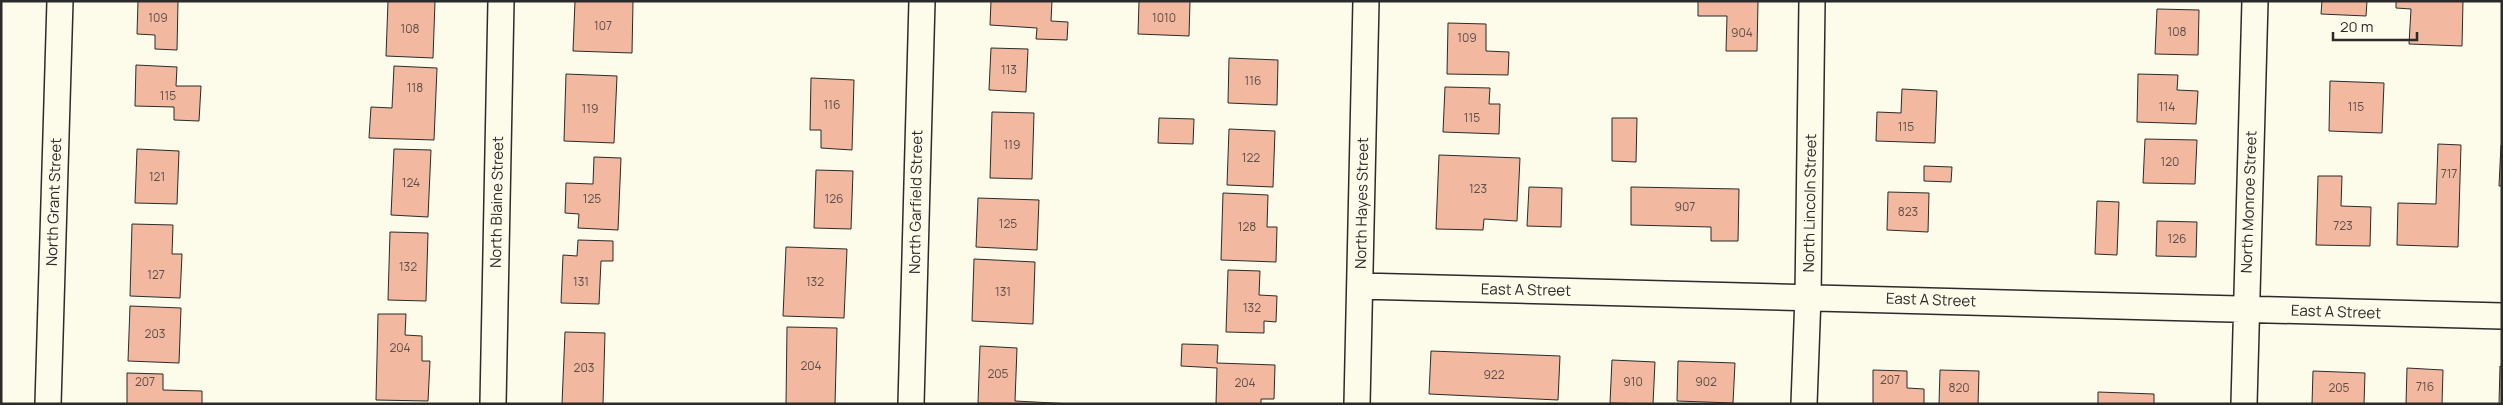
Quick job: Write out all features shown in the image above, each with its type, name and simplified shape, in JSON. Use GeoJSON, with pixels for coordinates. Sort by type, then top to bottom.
{"type":"FeatureCollection","features":[{"type":"Feature","properties":{"kind":"street","name":"North Grant Street"},"geometry":{"type":"LineString","coordinates":[[48,404],[60,1]]}},
{"type":"Feature","properties":{"kind":"street","name":"North Blaine Street"},"geometry":{"type":"LineString","coordinates":[[493,404],[501,1]]}},
{"type":"Feature","properties":{"kind":"street","name":"North Garfield Street"},"geometry":{"type":"LineString","coordinates":[[911,404],[922,1]]}},
{"type":"Feature","properties":{"kind":"street","name":"North Hayes Street"},"geometry":{"type":"LineString","coordinates":[[1357,404],[1366,1]]}},
{"type":"Feature","properties":{"kind":"street","name":"North Lincoln Street"},"geometry":{"type":"LineString","coordinates":[[1804,404],[1808,296],[1812,1]]}},
{"type":"Feature","properties":{"kind":"street","name":"North Monroe Street"},"geometry":{"type":"LineString","coordinates":[[2244,404],[2255,1]]}},
{"type":"Feature","properties":{"kind":"street","name":"East A Street"},"geometry":{"type":"LineString","coordinates":[[1360,286],[1808,296],[2502,316]]}},
{"type":"Feature","properties":{"kind":"building"},"geometry":{"type":"Polygon","coordinates":[[[138,1],[178,1],[177,50],[155,49],[155,35],[137,34],[138,1]]]}},
{"type":"Feature","properties":{"kind":"building"},"geometry":{"type":"Polygon","coordinates":[[[388,1],[435,1],[433,58],[386,56],[388,1]]]}},
{"type":"Feature","properties":{"kind":"building"},"geometry":{"type":"Polygon","coordinates":[[[575,1],[633,1],[632,53],[573,51],[575,1]]]}},
{"type":"Feature","properties":{"kind":"building"},"geometry":{"type":"Polygon","coordinates":[[[991,1],[1052,1],[1051,21],[1068,22],[1067,40],[1036,39],[1037,28],[990,25],[991,1]]]}},
{"type":"Feature","properties":{"kind":"building"},"geometry":{"type":"Polygon","coordinates":[[[1139,1],[1190,1],[1189,36],[1138,34],[1139,1]]]}},
{"type":"Feature","properties":{"kind":"building"},"geometry":{"type":"Polygon","coordinates":[[[1698,1],[1758,1],[1757,51],[1726,51],[1727,16],[1698,16],[1698,1]]]}},
{"type":"Feature","properties":{"kind":"building"},"geometry":{"type":"Polygon","coordinates":[[[2322,1],[2367,1],[2366,16],[2321,14],[2322,1]]]}},
{"type":"Feature","properties":{"kind":"building"},"geometry":{"type":"Polygon","coordinates":[[[2396,1],[2463,1],[2462,46],[2409,44],[2411,9],[2396,8],[2396,1]]]}},
{"type":"Feature","properties":{"kind":"building"},"geometry":{"type":"Polygon","coordinates":[[[2157,9],[2199,10],[2198,55],[2155,54],[2157,9]]]}},
{"type":"Feature","properties":{"kind":"building"},"geometry":{"type":"Polygon","coordinates":[[[1448,23],[1486,24],[1486,51],[1509,52],[1508,75],[1447,74],[1448,23]]]}},
{"type":"Feature","properties":{"kind":"building"},"geometry":{"type":"Polygon","coordinates":[[[991,48],[1028,49],[1026,92],[989,90],[991,48]]]}},
{"type":"Feature","properties":{"kind":"building"},"geometry":{"type":"Polygon","coordinates":[[[1229,58],[1278,60],[1277,105],[1228,103],[1229,58]]]}},
{"type":"Feature","properties":{"kind":"building"},"geometry":{"type":"Polygon","coordinates":[[[136,65],[177,67],[176,86],[201,86],[199,121],[174,120],[174,107],[135,106],[136,65]]]}},
{"type":"Feature","properties":{"kind":"building"},"geometry":{"type":"Polygon","coordinates":[[[394,66],[437,68],[434,140],[369,138],[371,107],[392,108],[394,66]]]}},
{"type":"Feature","properties":{"kind":"building"},"geometry":{"type":"Polygon","coordinates":[[[566,74],[617,76],[614,143],[564,141],[566,74]]]}},
{"type":"Feature","properties":{"kind":"building"},"geometry":{"type":"Polygon","coordinates":[[[2138,74],[2178,75],[2177,90],[2198,91],[2196,124],[2137,122],[2138,74]]]}},
{"type":"Feature","properties":{"kind":"building"},"geometry":{"type":"Polygon","coordinates":[[[811,78],[854,80],[852,150],[821,148],[821,130],[810,130],[811,78]]]}},
{"type":"Feature","properties":{"kind":"building"},"geometry":{"type":"Polygon","coordinates":[[[2330,81],[2384,83],[2382,133],[2329,131],[2330,81]]]}},
{"type":"Feature","properties":{"kind":"building"},"geometry":{"type":"Polygon","coordinates":[[[1445,87],[1490,88],[1489,104],[1500,104],[1499,134],[1443,132],[1445,87]]]}},
{"type":"Feature","properties":{"kind":"building"},"geometry":{"type":"Polygon","coordinates":[[[1902,89],[1937,91],[1935,143],[1876,141],[1877,112],[1901,113],[1902,89]]]}},
{"type":"Feature","properties":{"kind":"building"},"geometry":{"type":"Polygon","coordinates":[[[992,112],[1034,113],[1032,179],[990,178],[992,112]]]}},
{"type":"Feature","properties":{"kind":"building"},"geometry":{"type":"Polygon","coordinates":[[[1159,118],[1194,119],[1193,144],[1158,143],[1159,118]]]}},
{"type":"Feature","properties":{"kind":"building"},"geometry":{"type":"Polygon","coordinates":[[[1612,118],[1637,118],[1636,162],[1612,161],[1612,118]]]}},
{"type":"Feature","properties":{"kind":"building"},"geometry":{"type":"Polygon","coordinates":[[[1229,129],[1275,131],[1273,187],[1227,185],[1229,129]]]}},
{"type":"Feature","properties":{"kind":"building"},"geometry":{"type":"Polygon","coordinates":[[[2145,139],[2197,140],[2195,184],[2143,183],[2145,139]]]}},
{"type":"Feature","properties":{"kind":"building"},"geometry":{"type":"Polygon","coordinates":[[[2438,144],[2461,145],[2458,247],[2397,245],[2398,203],[2436,204],[2438,144]]]}},
{"type":"Feature","properties":{"kind":"building"},"geometry":{"type":"Polygon","coordinates":[[[2501,145],[2502,186],[2499,186],[2501,145]]]}},
{"type":"Feature","properties":{"kind":"building"},"geometry":{"type":"Polygon","coordinates":[[[137,149],[179,151],[177,204],[135,203],[137,149]]]}},
{"type":"Feature","properties":{"kind":"building"},"geometry":{"type":"Polygon","coordinates":[[[394,149],[431,150],[428,217],[391,215],[394,149]]]}},
{"type":"Feature","properties":{"kind":"building"},"geometry":{"type":"Polygon","coordinates":[[[1439,155],[1520,158],[1517,221],[1484,219],[1483,230],[1436,229],[1439,155]]]}},
{"type":"Feature","properties":{"kind":"building"},"geometry":{"type":"Polygon","coordinates":[[[594,157],[621,158],[618,230],[578,228],[579,214],[565,213],[566,183],[593,184],[594,157]]]}},
{"type":"Feature","properties":{"kind":"building"},"geometry":{"type":"Polygon","coordinates":[[[1924,166],[1952,167],[1951,182],[1924,181],[1924,166]]]}},
{"type":"Feature","properties":{"kind":"building"},"geometry":{"type":"Polygon","coordinates":[[[816,170],[853,171],[851,229],[814,228],[816,170]]]}},
{"type":"Feature","properties":{"kind":"building"},"geometry":{"type":"Polygon","coordinates":[[[2318,176],[2342,176],[2341,206],[2371,207],[2370,246],[2316,245],[2318,176]]]}},
{"type":"Feature","properties":{"kind":"building"},"geometry":{"type":"Polygon","coordinates":[[[1529,187],[1562,188],[1561,227],[1527,226],[1529,187]]]}},
{"type":"Feature","properties":{"kind":"building"},"geometry":{"type":"Polygon","coordinates":[[[1631,187],[1739,189],[1738,241],[1711,241],[1711,227],[1631,225],[1631,187]]]}},
{"type":"Feature","properties":{"kind":"building"},"geometry":{"type":"Polygon","coordinates":[[[1888,192],[1929,193],[1928,232],[1887,230],[1888,192]]]}},
{"type":"Feature","properties":{"kind":"building"},"geometry":{"type":"Polygon","coordinates":[[[1223,193],[1268,195],[1267,227],[1277,227],[1276,262],[1221,260],[1223,193]]]}},
{"type":"Feature","properties":{"kind":"building"},"geometry":{"type":"Polygon","coordinates":[[[978,198],[1039,200],[1037,250],[976,247],[978,198]]]}},
{"type":"Feature","properties":{"kind":"building"},"geometry":{"type":"Polygon","coordinates":[[[2097,201],[2119,202],[2117,255],[2095,254],[2097,201]]]}},
{"type":"Feature","properties":{"kind":"building"},"geometry":{"type":"Polygon","coordinates":[[[2157,221],[2197,222],[2196,257],[2156,256],[2157,221]]]}},
{"type":"Feature","properties":{"kind":"building"},"geometry":{"type":"Polygon","coordinates":[[[132,224],[173,225],[172,254],[182,254],[180,298],[130,296],[132,224]]]}},
{"type":"Feature","properties":{"kind":"building"},"geometry":{"type":"Polygon","coordinates":[[[390,232],[428,233],[426,301],[388,300],[390,232]]]}},
{"type":"Feature","properties":{"kind":"building"},"geometry":{"type":"Polygon","coordinates":[[[578,240],[613,241],[613,261],[601,261],[599,304],[561,303],[563,255],[577,256],[578,240]]]}},
{"type":"Feature","properties":{"kind":"building"},"geometry":{"type":"Polygon","coordinates":[[[786,247],[847,249],[844,318],[783,316],[786,247]]]}},
{"type":"Feature","properties":{"kind":"building"},"geometry":{"type":"Polygon","coordinates":[[[974,259],[1035,262],[1033,324],[972,321],[974,259]]]}},
{"type":"Feature","properties":{"kind":"building"},"geometry":{"type":"Polygon","coordinates":[[[1228,270],[1260,271],[1259,295],[1277,296],[1276,322],[1264,321],[1264,333],[1226,332],[1228,270]]]}},
{"type":"Feature","properties":{"kind":"building"},"geometry":{"type":"Polygon","coordinates":[[[130,306],[181,308],[179,363],[128,361],[130,306]]]}},
{"type":"Feature","properties":{"kind":"building"},"geometry":{"type":"Polygon","coordinates":[[[378,314],[406,314],[405,335],[422,336],[422,361],[430,361],[428,401],[376,400],[378,314]]]}},
{"type":"Feature","properties":{"kind":"building"},"geometry":{"type":"Polygon","coordinates":[[[787,327],[837,328],[835,404],[786,404],[787,327]]]}},
{"type":"Feature","properties":{"kind":"building"},"geometry":{"type":"Polygon","coordinates":[[[565,332],[605,333],[603,404],[562,404],[565,332]]]}},
{"type":"Feature","properties":{"kind":"building"},"geometry":{"type":"Polygon","coordinates":[[[1182,344],[1218,345],[1217,363],[1275,365],[1274,399],[1261,399],[1261,404],[1216,404],[1217,368],[1181,366],[1182,344]]]}},
{"type":"Feature","properties":{"kind":"building"},"geometry":{"type":"Polygon","coordinates":[[[980,346],[1017,348],[1015,401],[1073,404],[978,403],[980,346]]]}},
{"type":"Feature","properties":{"kind":"building"},"geometry":{"type":"Polygon","coordinates":[[[1431,351],[1560,356],[1558,400],[1429,394],[1431,351]]]}},
{"type":"Feature","properties":{"kind":"building"},"geometry":{"type":"Polygon","coordinates":[[[1612,360],[1655,362],[1653,404],[1610,403],[1612,360]]]}},
{"type":"Feature","properties":{"kind":"building"},"geometry":{"type":"Polygon","coordinates":[[[1678,361],[1735,363],[1733,403],[1677,401],[1678,361]]]}},
{"type":"Feature","properties":{"kind":"building"},"geometry":{"type":"Polygon","coordinates":[[[2500,366],[2502,367],[2502,404],[2499,404],[2500,366]]]}},
{"type":"Feature","properties":{"kind":"building"},"geometry":{"type":"Polygon","coordinates":[[[2407,368],[2443,370],[2442,404],[2406,404],[2407,368]]]}},
{"type":"Feature","properties":{"kind":"building"},"geometry":{"type":"Polygon","coordinates":[[[1873,370],[1907,371],[1907,388],[1924,389],[1924,404],[1873,404],[1873,370]]]}},
{"type":"Feature","properties":{"kind":"building"},"geometry":{"type":"Polygon","coordinates":[[[1940,370],[1979,371],[1978,404],[1939,404],[1940,370]]]}},
{"type":"Feature","properties":{"kind":"building"},"geometry":{"type":"Polygon","coordinates":[[[2313,371],[2365,373],[2364,404],[2312,404],[2313,371]]]}},
{"type":"Feature","properties":{"kind":"building"},"geometry":{"type":"Polygon","coordinates":[[[127,373],[163,374],[163,390],[202,391],[202,404],[127,404],[127,373]]]}},
{"type":"Feature","properties":{"kind":"building"},"geometry":{"type":"Polygon","coordinates":[[[2098,392],[2154,394],[2154,404],[2098,404],[2098,392]]]}}]}
